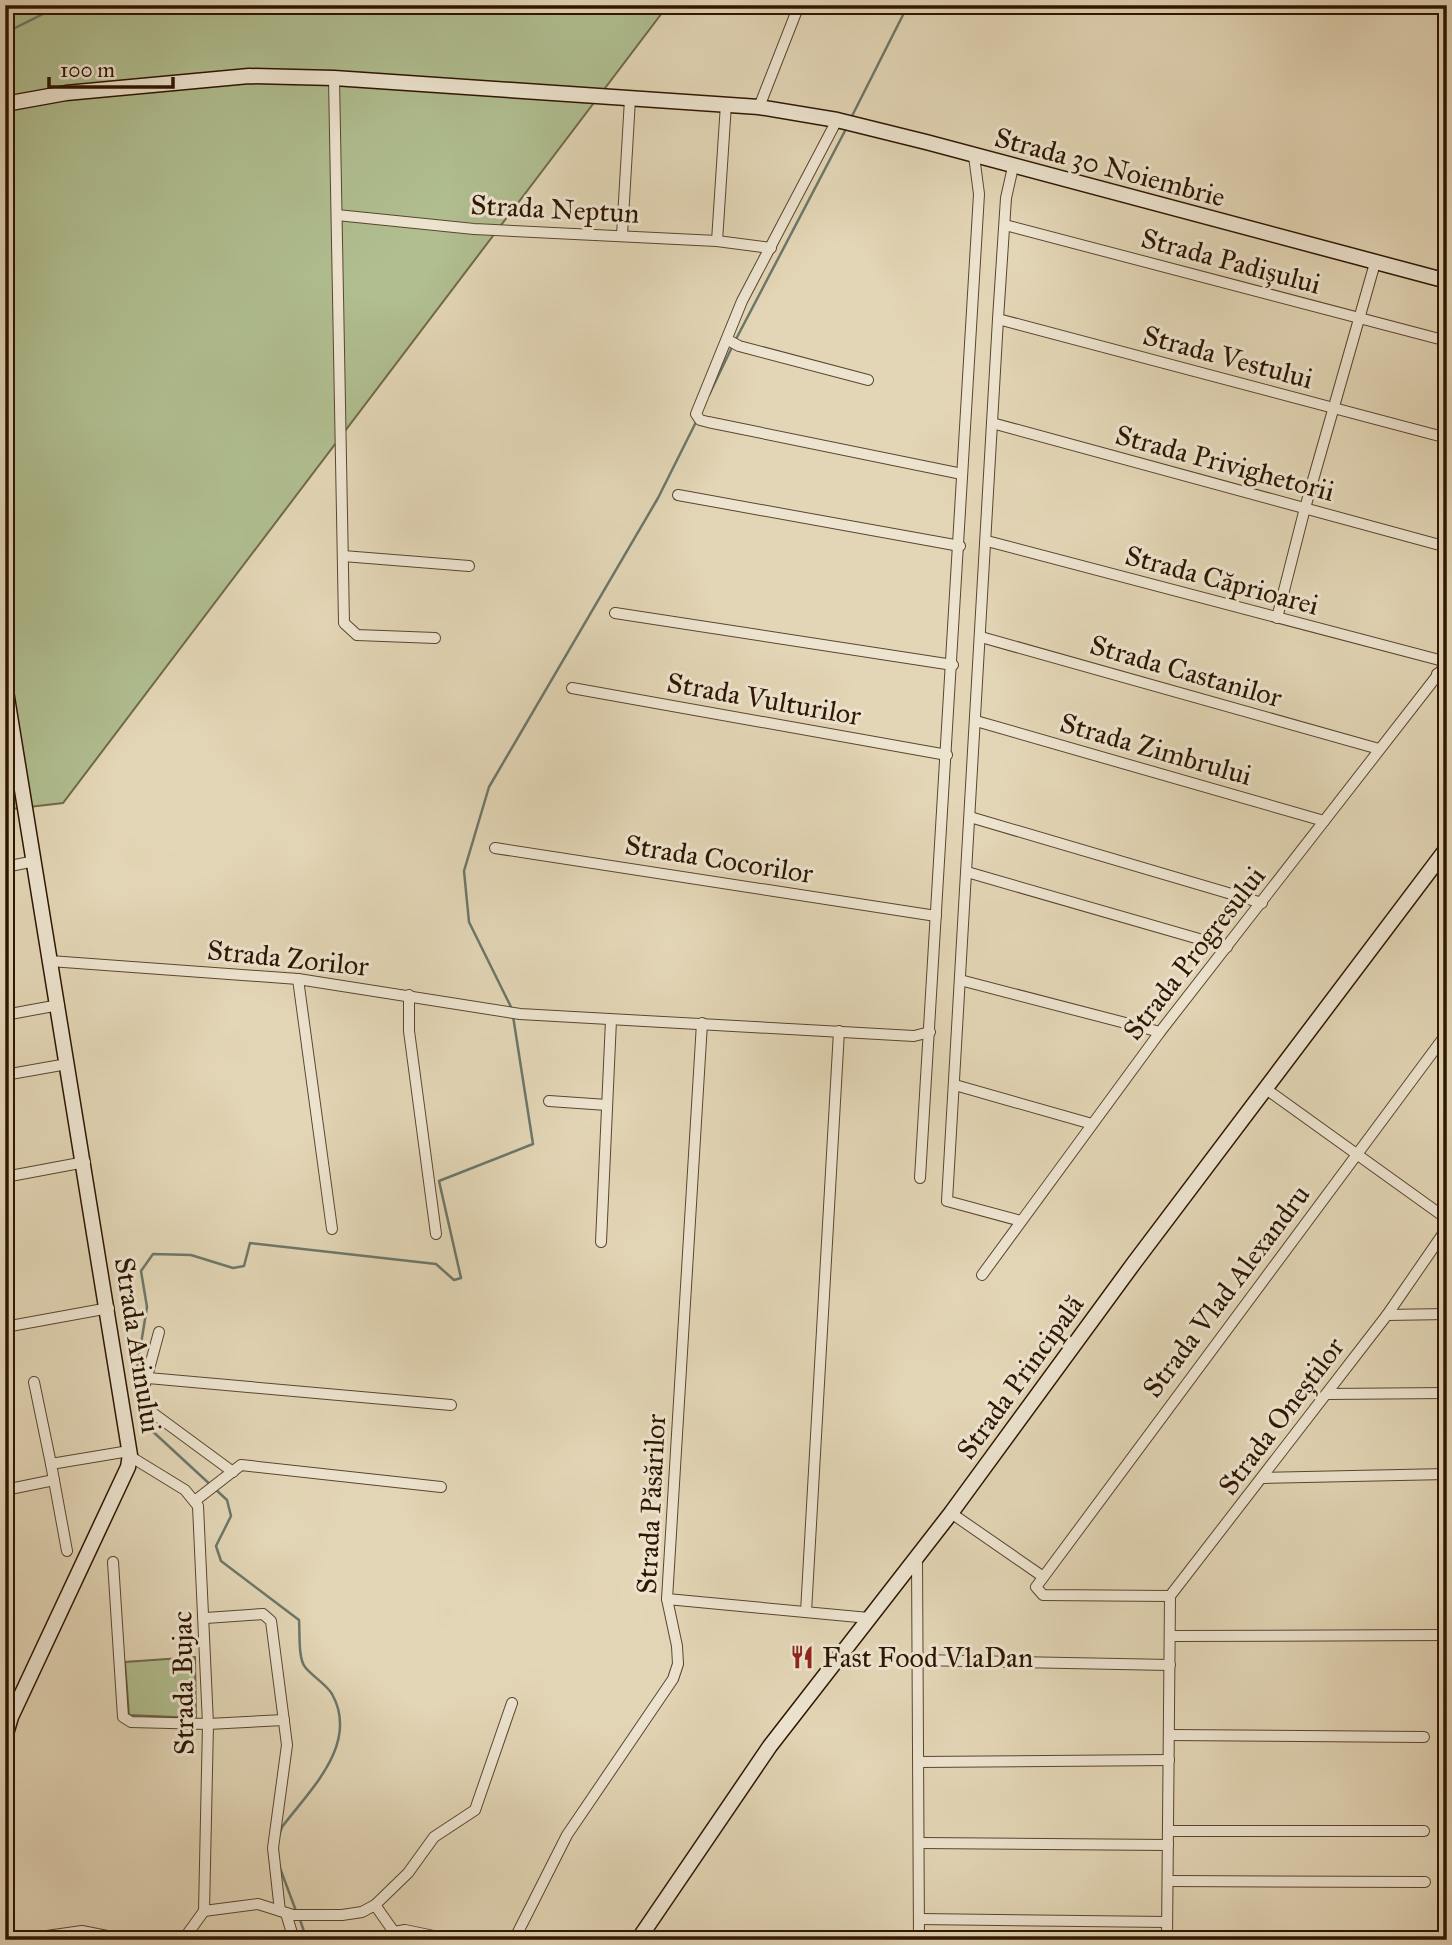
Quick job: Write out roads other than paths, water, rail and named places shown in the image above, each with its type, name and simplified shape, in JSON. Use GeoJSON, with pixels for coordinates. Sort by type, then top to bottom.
{"type":"FeatureCollection","features":[{"type":"Feature","properties":{"kind":"street"},"geometry":{"type":"LineString","coordinates":[[759,107],[799,5]]}},
{"type":"Feature","properties":{"kind":"street","name":"Strada 30 Noiembrie"},"geometry":{"type":"LineString","coordinates":[[5,104],[66,93],[248,76],[334,78],[759,107],[837,120],[1447,281]]}},
{"type":"Feature","properties":{"kind":"street"},"geometry":{"type":"LineString","coordinates":[[334,78],[345,624],[352,633],[435,638]]}},
{"type":"Feature","properties":{"kind":"street"},"geometry":{"type":"LineString","coordinates":[[622,235],[630,99]]}},
{"type":"Feature","properties":{"kind":"street"},"geometry":{"type":"LineString","coordinates":[[718,241],[726,104]]}},
{"type":"Feature","properties":{"kind":"street"},"geometry":{"type":"LineString","coordinates":[[837,120],[742,301],[701,418],[962,474]]}},
{"type":"Feature","properties":{"kind":"street"},"geometry":{"type":"LineString","coordinates":[[920,1178],[953,665],[979,194],[974,156]]}},
{"type":"Feature","properties":{"kind":"street"},"geometry":{"type":"LineString","coordinates":[[1013,167],[1005,225],[998,318],[947,1201],[1021,1221]]}},
{"type":"Feature","properties":{"kind":"street","name":"Strada Neptun"},"geometry":{"type":"LineString","coordinates":[[337,215],[474,229],[718,241],[771,248]]}},
{"type":"Feature","properties":{"kind":"street","name":"Strada Padișului"},"geometry":{"type":"LineString","coordinates":[[1005,225],[1447,341]]}},
{"type":"Feature","properties":{"kind":"street"},"geometry":{"type":"LineString","coordinates":[[1277,618],[1305,508],[1375,263]]}},
{"type":"Feature","properties":{"kind":"street","name":"Strada Vestului"},"geometry":{"type":"LineString","coordinates":[[998,318],[1447,438]]}},
{"type":"Feature","properties":{"kind":"street"},"geometry":{"type":"LineString","coordinates":[[728,340],[738,346],[868,380]]}},
{"type":"Feature","properties":{"kind":"street","name":"Strada Privighetorii"},"geometry":{"type":"LineString","coordinates":[[992,423],[1447,547]]}},
{"type":"Feature","properties":{"kind":"street"},"geometry":{"type":"LineString","coordinates":[[678,495],[960,546]]}},
{"type":"Feature","properties":{"kind":"street","name":"Strada Căprioarei"},"geometry":{"type":"LineString","coordinates":[[987,541],[1447,663]]}},
{"type":"Feature","properties":{"kind":"street"},"geometry":{"type":"LineString","coordinates":[[343,556],[469,566]]}},
{"type":"Feature","properties":{"kind":"street"},"geometry":{"type":"LineString","coordinates":[[615,613],[953,665]]}},
{"type":"Feature","properties":{"kind":"street","name":"Strada Castanilor"},"geometry":{"type":"LineString","coordinates":[[981,637],[1379,749]]}},
{"type":"Feature","properties":{"kind":"street","name":"Strada Progresului"},"geometry":{"type":"LineString","coordinates":[[982,1275],[1160,1032],[1447,663]]}},
{"type":"Feature","properties":{"kind":"street"},"geometry":{"type":"LineString","coordinates":[[1437,674],[1447,681]]}},
{"type":"Feature","properties":{"kind":"street","name":"Strada Arinului"},"geometry":{"type":"LineString","coordinates":[[5,685],[10,738],[35,861],[109,1308],[130,1455],[118,1452],[51,1464]]}},
{"type":"Feature","properties":{"kind":"street","name":"Strada Vulturilor"},"geometry":{"type":"LineString","coordinates":[[572,688],[947,755]]}},
{"type":"Feature","properties":{"kind":"street","name":"Strada Zimbrului"},"geometry":{"type":"LineString","coordinates":[[976,721],[1324,821]]}},
{"type":"Feature","properties":{"kind":"street"},"geometry":{"type":"LineString","coordinates":[[970,817],[1262,903]]}},
{"type":"Feature","properties":{"kind":"street","name":"Strada Cocorilor"},"geometry":{"type":"LineString","coordinates":[[495,848],[936,916]]}},
{"type":"Feature","properties":{"kind":"street","name":"Strada Principală"},"geometry":{"type":"LineString","coordinates":[[638,1940],[747,1778],[951,1513],[1133,1263],[1447,848]]}},
{"type":"Feature","properties":{"kind":"street"},"geometry":{"type":"LineString","coordinates":[[5,867],[35,861]]}},
{"type":"Feature","properties":{"kind":"street"},"geometry":{"type":"LineString","coordinates":[[967,872],[1227,947]]}},
{"type":"Feature","properties":{"kind":"street","name":"Strada Zorilor"},"geometry":{"type":"LineString","coordinates":[[50,961],[298,979],[520,1014],[914,1036],[930,1032]]}},
{"type":"Feature","properties":{"kind":"street"},"geometry":{"type":"LineString","coordinates":[[298,979],[332,1229]]}},
{"type":"Feature","properties":{"kind":"street"},"geometry":{"type":"LineString","coordinates":[[960,980],[1160,1032]]}},
{"type":"Feature","properties":{"kind":"street"},"geometry":{"type":"LineString","coordinates":[[409,995],[409,1031],[436,1234]]}},
{"type":"Feature","properties":{"kind":"street"},"geometry":{"type":"LineString","coordinates":[[5,1015],[59,1005]]}},
{"type":"Feature","properties":{"kind":"street"},"geometry":{"type":"LineString","coordinates":[[601,1242],[611,1020]]}},
{"type":"Feature","properties":{"kind":"street","name":"Strada Păsărilor"},"geometry":{"type":"LineString","coordinates":[[514,1940],[567,1835],[673,1679],[678,1664],[667,1599],[702,1023]]}},
{"type":"Feature","properties":{"kind":"street"},"geometry":{"type":"LineString","coordinates":[[806,1612],[839,1031]]}},
{"type":"Feature","properties":{"kind":"street","name":"Strada Vlad Alexandru"},"geometry":{"type":"LineString","coordinates":[[1042,1576],[1447,1033]]}},
{"type":"Feature","properties":{"kind":"street"},"geometry":{"type":"LineString","coordinates":[[5,1075],[67,1064]]}},
{"type":"Feature","properties":{"kind":"street"},"geometry":{"type":"LineString","coordinates":[[955,1085],[1092,1124]]}},
{"type":"Feature","properties":{"kind":"street"},"geometry":{"type":"LineString","coordinates":[[1266,1089],[1447,1219]]}},
{"type":"Feature","properties":{"kind":"street"},"geometry":{"type":"LineString","coordinates":[[549,1101],[607,1105]]}},
{"type":"Feature","properties":{"kind":"street"},"geometry":{"type":"LineString","coordinates":[[5,1177],[85,1162]]}},
{"type":"Feature","properties":{"kind":"street","name":"Strada Oneștilor"},"geometry":{"type":"LineString","coordinates":[[1170,1597],[1387,1315],[1447,1228]]}},
{"type":"Feature","properties":{"kind":"street"},"geometry":{"type":"LineString","coordinates":[[5,1327],[109,1308]]}},
{"type":"Feature","properties":{"kind":"street"},"geometry":{"type":"LineString","coordinates":[[1387,1315],[1447,1314]]}},
{"type":"Feature","properties":{"kind":"street"},"geometry":{"type":"LineString","coordinates":[[159,1332],[142,1395],[146,1408],[233,1472]]}},
{"type":"Feature","properties":{"kind":"street"},"geometry":{"type":"LineString","coordinates":[[148,1378],[451,1405]]}},
{"type":"Feature","properties":{"kind":"street"},"geometry":{"type":"LineString","coordinates":[[34,1382],[67,1551]]}},
{"type":"Feature","properties":{"kind":"street"},"geometry":{"type":"LineString","coordinates":[[1327,1394],[1447,1393]]}},
{"type":"Feature","properties":{"kind":"street"},"geometry":{"type":"LineString","coordinates":[[5,1737],[11,1717],[128,1467],[130,1455],[196,1500],[241,1465],[441,1488]]}},
{"type":"Feature","properties":{"kind":"street"},"geometry":{"type":"LineString","coordinates":[[1264,1478],[1447,1474]]}},
{"type":"Feature","properties":{"kind":"street"},"geometry":{"type":"LineString","coordinates":[[5,1490],[54,1480]]}},
{"type":"Feature","properties":{"kind":"street","name":"Strada Bujac"},"geometry":{"type":"LineString","coordinates":[[196,1500],[206,1618],[208,1724],[204,1911]]}},
{"type":"Feature","properties":{"kind":"street"},"geometry":{"type":"LineString","coordinates":[[951,1513],[1042,1576],[1036,1587],[1042,1595],[1170,1597],[1167,1940]]}},
{"type":"Feature","properties":{"kind":"street"},"geometry":{"type":"LineString","coordinates":[[917,1556],[919,1940]]}},
{"type":"Feature","properties":{"kind":"street"},"geometry":{"type":"LineString","coordinates":[[113,1562],[123,1717],[131,1722],[208,1724],[284,1720]]}},
{"type":"Feature","properties":{"kind":"street"},"geometry":{"type":"LineString","coordinates":[[667,1599],[869,1618]]}},
{"type":"Feature","properties":{"kind":"street"},"geometry":{"type":"LineString","coordinates":[[206,1618],[268,1616],[273,1626],[287,1745],[273,1848],[294,1940]]}},
{"type":"Feature","properties":{"kind":"street"},"geometry":{"type":"LineString","coordinates":[[1170,1636],[1447,1635]]}},
{"type":"Feature","properties":{"kind":"street"},"geometry":{"type":"LineString","coordinates":[[919,1660],[1170,1665]]}},
{"type":"Feature","properties":{"kind":"street"},"geometry":{"type":"LineString","coordinates":[[183,1940],[204,1911],[258,1904],[286,1913],[306,1915],[362,1912],[375,1905],[408,1873],[434,1837],[475,1810],[512,1703]]}},
{"type":"Feature","properties":{"kind":"street"},"geometry":{"type":"LineString","coordinates":[[1169,1735],[1424,1737]]}},
{"type":"Feature","properties":{"kind":"street"},"geometry":{"type":"LineString","coordinates":[[919,1762],[1169,1760]]}},
{"type":"Feature","properties":{"kind":"street"},"geometry":{"type":"LineString","coordinates":[[1168,1831],[1424,1831]]}},
{"type":"Feature","properties":{"kind":"street"},"geometry":{"type":"LineString","coordinates":[[920,1843],[1168,1845]]}},
{"type":"Feature","properties":{"kind":"street"},"geometry":{"type":"LineString","coordinates":[[1168,1881],[1425,1882]]}},
{"type":"Feature","properties":{"kind":"street"},"geometry":{"type":"LineString","coordinates":[[375,1905],[393,1936],[405,1930],[453,1940]]}},
{"type":"Feature","properties":{"kind":"street"},"geometry":{"type":"LineString","coordinates":[[919,1919],[1167,1922]]}},
{"type":"Feature","properties":{"kind":"street"},"geometry":{"type":"LineString","coordinates":[[5,1937],[26,1939],[82,1931],[127,1940]]}},
{"type":"Feature","properties":{"kind":"waterway"},"geometry":{"type":"LineString","coordinates":[[5,33],[61,5]]}},
{"type":"Feature","properties":{"kind":"waterway"},"geometry":{"type":"LineString","coordinates":[[851,118],[908,5]]}},
{"type":"Feature","properties":{"kind":"waterway"},"geometry":{"type":"LineString","coordinates":[[735,341],[847,127]]}},
{"type":"Feature","properties":{"kind":"waterway"},"geometry":{"type":"LineString","coordinates":[[709,395],[732,347]]}},
{"type":"Feature","properties":{"kind":"waterway"},"geometry":{"type":"LineString","coordinates":[[512,1009],[469,922],[464,871],[489,787],[658,498],[697,420]]}},
{"type":"Feature","properties":{"kind":"waterway"},"geometry":{"type":"LineString","coordinates":[[138,1399],[134,1387],[147,1307],[141,1271],[153,1254],[191,1255],[233,1268],[244,1266],[250,1243],[436,1264],[454,1280],[461,1278],[439,1181],[533,1144],[513,1016]]}},
{"type":"Feature","properties":{"kind":"waterway"},"geometry":{"type":"LineString","coordinates":[[142,1409],[149,1428],[227,1500],[231,1516],[216,1546],[221,1561],[299,1620],[303,1663],[332,1694],[339,1713],[340,1731],[328,1766],[282,1827],[279,1835]]}},
{"type":"Feature","properties":{"kind":"waterway"},"geometry":{"type":"LineString","coordinates":[[280,1868],[296,1911]]}},
{"type":"Feature","properties":{"kind":"waterway"},"geometry":{"type":"LineString","coordinates":[[299,1917],[307,1940]]}},
{"type":"Feature","properties":{"kind":"place","name":"Fast Food VlaDan"},"geometry":{"type":"Point","coordinates":[802,1657]}}]}
